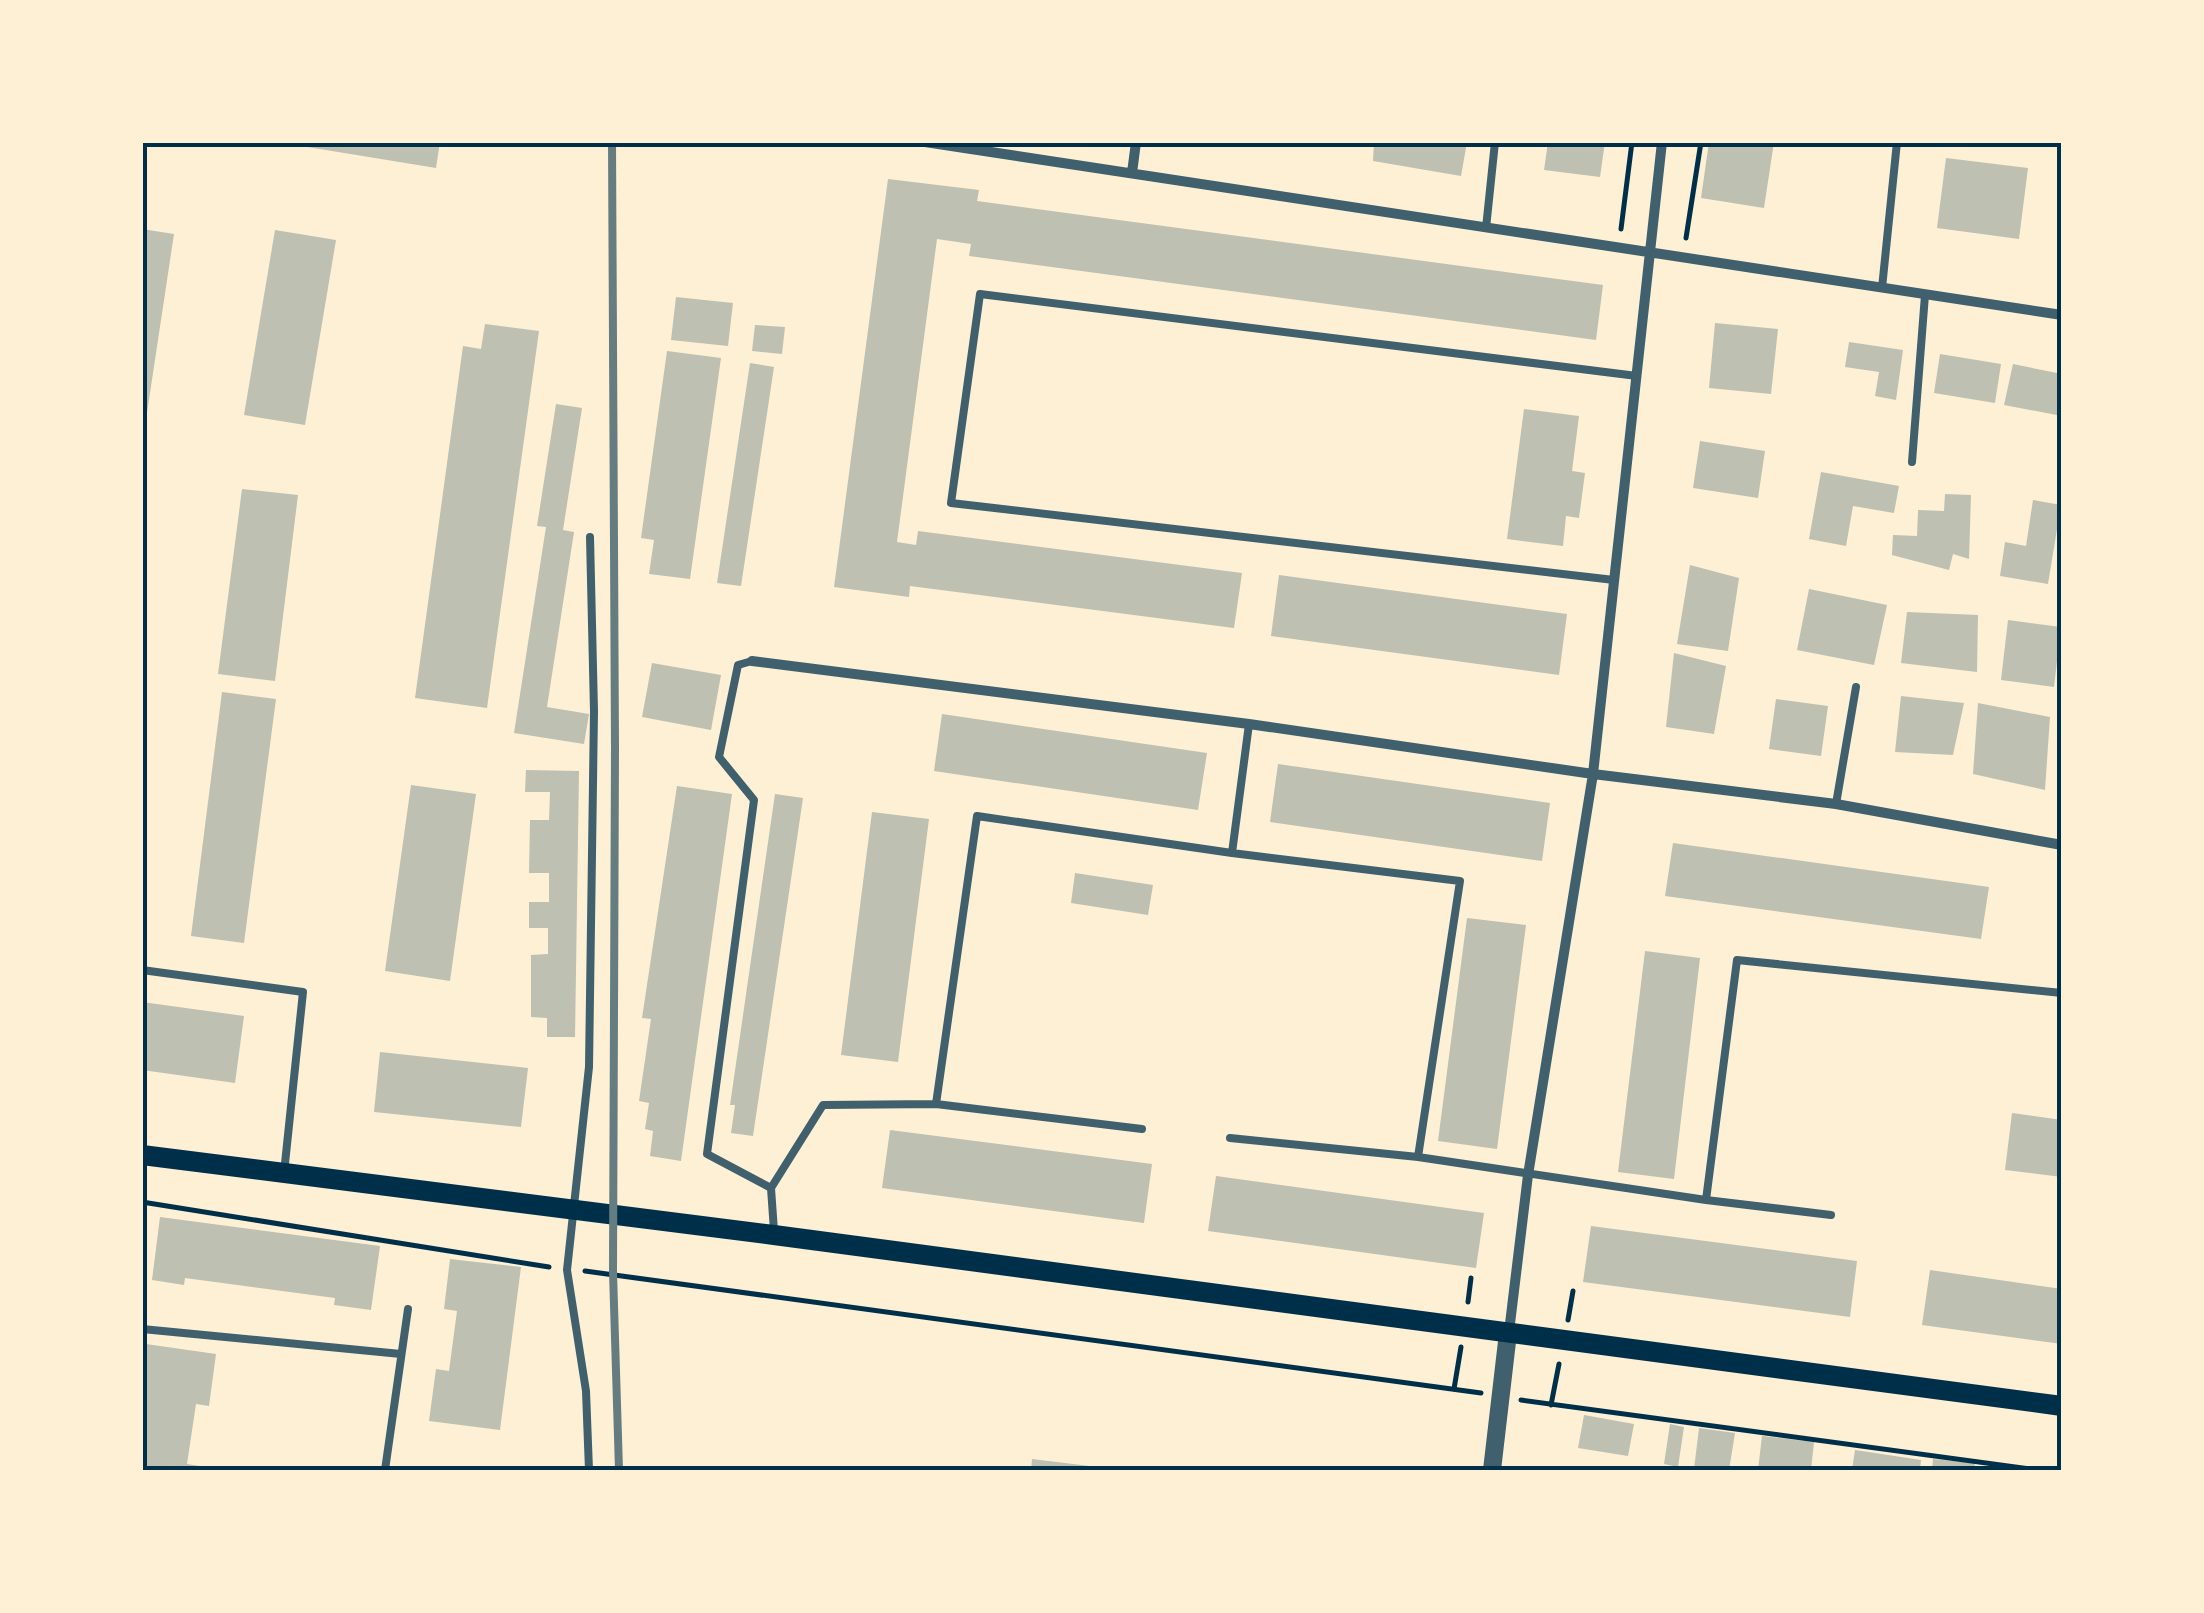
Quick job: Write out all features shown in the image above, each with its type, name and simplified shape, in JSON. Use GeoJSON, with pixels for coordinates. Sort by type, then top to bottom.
{"type":"FeatureCollection","features":[{"type":"Feature","properties":{"kind":"main road"},"geometry":{"type":"LineString","coordinates":[[142,1155],[2062,1406]]}},
{"type":"Feature","properties":{"kind":"street"},"geometry":{"type":"LineString","coordinates":[[926,142],[2062,315]]}},
{"type":"Feature","properties":{"kind":"street"},"geometry":{"type":"LineString","coordinates":[[1132,174],[1136,142]]}},
{"type":"Feature","properties":{"kind":"street"},"geometry":{"type":"LineString","coordinates":[[1492,1470],[1528,1175],[1593,774],[1662,142]]}},
{"type":"Feature","properties":{"kind":"street"},"geometry":{"type":"LineString","coordinates":[[752,660],[1836,804],[2061,845]]}},
{"type":"Feature","properties":{"kind":"lane"},"geometry":{"type":"LineString","coordinates":[[1486,228],[1494,142]]}},
{"type":"Feature","properties":{"kind":"lane"},"geometry":{"type":"LineString","coordinates":[[1882,288],[1896,142]]}},
{"type":"Feature","properties":{"kind":"lane"},"geometry":{"type":"LineString","coordinates":[[1614,580],[951,503],[980,294],[1636,376]]}},
{"type":"Feature","properties":{"kind":"lane"},"geometry":{"type":"LineString","coordinates":[[1912,462],[1925,295]]}},
{"type":"Feature","properties":{"kind":"lane"},"geometry":{"type":"LineString","coordinates":[[589,1470],[586,1391],[567,1270],[589,1067],[594,711],[590,537]]}},
{"type":"Feature","properties":{"kind":"lane"},"geometry":{"type":"LineString","coordinates":[[752,660],[738,665],[720,757],[754,800],[707,1154],[771,1188]]}},
{"type":"Feature","properties":{"kind":"lane"},"geometry":{"type":"LineString","coordinates":[[1836,804],[1856,686]]}},
{"type":"Feature","properties":{"kind":"lane"},"geometry":{"type":"LineString","coordinates":[[1232,853],[1248,724]]}},
{"type":"Feature","properties":{"kind":"lane"},"geometry":{"type":"LineString","coordinates":[[936,1104],[977,816],[1232,853],[1460,880],[1418,1157]]}},
{"type":"Feature","properties":{"kind":"lane"},"geometry":{"type":"LineString","coordinates":[[2061,845],[2062,832]]}},
{"type":"Feature","properties":{"kind":"lane"},"geometry":{"type":"LineString","coordinates":[[1706,1200],[1736,960],[2062,993]]}},
{"type":"Feature","properties":{"kind":"lane"},"geometry":{"type":"LineString","coordinates":[[142,970],[303,992],[284,1173]]}},
{"type":"Feature","properties":{"kind":"lane"},"geometry":{"type":"LineString","coordinates":[[774,1235],[771,1188],[822,1104],[936,1104],[1142,1129]]}},
{"type":"Feature","properties":{"kind":"lane"},"geometry":{"type":"LineString","coordinates":[[1230,1138],[1418,1157],[1831,1215]]}},
{"type":"Feature","properties":{"kind":"lane"},"geometry":{"type":"LineString","coordinates":[[385,1470],[408,1309]]}},
{"type":"Feature","properties":{"kind":"lane"},"geometry":{"type":"LineString","coordinates":[[142,1328],[401,1354]]}},
{"type":"Feature","properties":{"kind":"path"},"geometry":{"type":"LineString","coordinates":[[1619,246],[1632,142]]}},
{"type":"Feature","properties":{"kind":"path"},"geometry":{"type":"LineString","coordinates":[[1684,256],[1701,142]]}},
{"type":"Feature","properties":{"kind":"path"},"geometry":{"type":"LineString","coordinates":[[142,1202],[567,1270],[614,1272],[2038,1470]]}},
{"type":"Feature","properties":{"kind":"building"},"geometry":{"type":"Polygon","coordinates":[[[277,142],[440,142],[436,168],[277,142]]]}},
{"type":"Feature","properties":{"kind":"building"},"geometry":{"type":"Polygon","coordinates":[[[1374,142],[1467,142],[1461,176],[1373,161],[1374,142]]]}},
{"type":"Feature","properties":{"kind":"building"},"geometry":{"type":"Polygon","coordinates":[[[1548,142],[1605,142],[1600,177],[1544,170],[1548,142]]]}},
{"type":"Feature","properties":{"kind":"building"},"geometry":{"type":"Polygon","coordinates":[[[1709,142],[1774,142],[1764,208],[1701,198],[1709,142]]]}},
{"type":"Feature","properties":{"kind":"building"},"geometry":{"type":"Polygon","coordinates":[[[1946,158],[2028,168],[2019,239],[1937,228],[1946,158]]]}},
{"type":"Feature","properties":{"kind":"building"},"geometry":{"type":"Polygon","coordinates":[[[888,179],[979,190],[977,201],[1603,285],[1596,340],[969,256],[971,244],[937,239],[897,542],[916,545],[918,531],[1242,573],[1234,628],[910,586],[909,597],[834,587],[888,179]]]}},
{"type":"Feature","properties":{"kind":"building"},"geometry":{"type":"Polygon","coordinates":[[[142,229],[174,234],[145,426],[142,426],[142,229]]]}},
{"type":"Feature","properties":{"kind":"building"},"geometry":{"type":"Polygon","coordinates":[[[275,230],[336,240],[305,425],[244,415],[275,230]]]}},
{"type":"Feature","properties":{"kind":"building"},"geometry":{"type":"Polygon","coordinates":[[[676,297],[733,303],[728,346],[671,340],[676,297]]]}},
{"type":"Feature","properties":{"kind":"building"},"geometry":{"type":"Polygon","coordinates":[[[1715,323],[1778,329],[1771,394],[1709,388],[1715,323]]]}},
{"type":"Feature","properties":{"kind":"building"},"geometry":{"type":"Polygon","coordinates":[[[485,324],[539,331],[487,708],[415,698],[463,346],[481,349],[485,324]]]}},
{"type":"Feature","properties":{"kind":"building"},"geometry":{"type":"Polygon","coordinates":[[[755,325],[785,327],[782,354],[752,351],[755,325]]]}},
{"type":"Feature","properties":{"kind":"building"},"geometry":{"type":"Polygon","coordinates":[[[1849,342],[1903,350],[1896,400],[1875,396],[1879,372],[1845,367],[1849,342]]]}},
{"type":"Feature","properties":{"kind":"building"},"geometry":{"type":"Polygon","coordinates":[[[667,351],[721,358],[690,579],[649,574],[654,540],[641,538],[667,351]]]}},
{"type":"Feature","properties":{"kind":"building"},"geometry":{"type":"Polygon","coordinates":[[[1940,354],[2001,364],[1995,403],[1934,393],[1940,354]]]}},
{"type":"Feature","properties":{"kind":"building"},"geometry":{"type":"Polygon","coordinates":[[[750,363],[774,367],[741,586],[717,583],[750,363]]]}},
{"type":"Feature","properties":{"kind":"building"},"geometry":{"type":"Polygon","coordinates":[[[2013,364],[2062,374],[2062,416],[2004,405],[2013,364]]]}},
{"type":"Feature","properties":{"kind":"building"},"geometry":{"type":"Polygon","coordinates":[[[556,404],[582,408],[563,530],[574,532],[547,707],[589,714],[584,744],[514,733],[546,527],[537,526],[556,404]]]}},
{"type":"Feature","properties":{"kind":"building"},"geometry":{"type":"Polygon","coordinates":[[[1524,409],[1579,416],[1572,471],[1585,473],[1579,518],[1566,516],[1563,546],[1507,539],[1524,409]]]}},
{"type":"Feature","properties":{"kind":"building"},"geometry":{"type":"Polygon","coordinates":[[[1700,441],[1765,451],[1758,498],[1693,488],[1700,441]]]}},
{"type":"Feature","properties":{"kind":"building"},"geometry":{"type":"Polygon","coordinates":[[[1821,472],[1899,486],[1894,513],[1853,506],[1846,546],[1809,539],[1821,472]]]}},
{"type":"Feature","properties":{"kind":"building"},"geometry":{"type":"Polygon","coordinates":[[[242,489],[298,495],[275,681],[218,674],[242,489]]]}},
{"type":"Feature","properties":{"kind":"building"},"geometry":{"type":"Polygon","coordinates":[[[1945,494],[1971,495],[1969,559],[1953,554],[1949,570],[1892,555],[1893,535],[1917,536],[1918,510],[1944,511],[1945,494]]]}},
{"type":"Feature","properties":{"kind":"building"},"geometry":{"type":"Polygon","coordinates":[[[2033,500],[2061,505],[2048,584],[2000,576],[2005,542],[2026,546],[2033,500]]]}},
{"type":"Feature","properties":{"kind":"building"},"geometry":{"type":"Polygon","coordinates":[[[1690,565],[1739,578],[1728,651],[1677,644],[1690,565]]]}},
{"type":"Feature","properties":{"kind":"building"},"geometry":{"type":"Polygon","coordinates":[[[1279,575],[1567,614],[1559,675],[1271,636],[1279,575]]]}},
{"type":"Feature","properties":{"kind":"building"},"geometry":{"type":"Polygon","coordinates":[[[1809,589],[1887,605],[1874,665],[1797,650],[1809,589]]]}},
{"type":"Feature","properties":{"kind":"building"},"geometry":{"type":"Polygon","coordinates":[[[1907,612],[1978,615],[1977,672],[1901,663],[1907,612]]]}},
{"type":"Feature","properties":{"kind":"building"},"geometry":{"type":"Polygon","coordinates":[[[2008,620],[2061,627],[2054,687],[2001,680],[2008,620]]]}},
{"type":"Feature","properties":{"kind":"building"},"geometry":{"type":"Polygon","coordinates":[[[1674,653],[1726,666],[1714,734],[1666,727],[1674,653]]]}},
{"type":"Feature","properties":{"kind":"building"},"geometry":{"type":"Polygon","coordinates":[[[652,663],[721,675],[711,730],[642,717],[652,663]]]}},
{"type":"Feature","properties":{"kind":"building"},"geometry":{"type":"Polygon","coordinates":[[[222,692],[276,699],[244,943],[191,936],[222,692]]]}},
{"type":"Feature","properties":{"kind":"building"},"geometry":{"type":"Polygon","coordinates":[[[1901,696],[1964,703],[1953,755],[1895,752],[1901,696]]]}},
{"type":"Feature","properties":{"kind":"building"},"geometry":{"type":"Polygon","coordinates":[[[1776,699],[1828,706],[1821,756],[1769,749],[1776,699]]]}},
{"type":"Feature","properties":{"kind":"building"},"geometry":{"type":"Polygon","coordinates":[[[1978,703],[2050,717],[2045,790],[1973,774],[1978,703]]]}},
{"type":"Feature","properties":{"kind":"building"},"geometry":{"type":"Polygon","coordinates":[[[942,714],[1207,753],[1198,810],[934,771],[942,714]]]}},
{"type":"Feature","properties":{"kind":"building"},"geometry":{"type":"Polygon","coordinates":[[[1278,764],[1550,803],[1542,861],[1270,822],[1278,764]]]}},
{"type":"Feature","properties":{"kind":"building"},"geometry":{"type":"Polygon","coordinates":[[[526,770],[579,771],[575,1037],[547,1037],[547,1018],[531,1017],[531,955],[548,954],[548,928],[529,928],[529,902],[549,902],[549,873],[529,873],[530,820],[549,820],[550,792],[525,792],[526,770]]]}},
{"type":"Feature","properties":{"kind":"building"},"geometry":{"type":"Polygon","coordinates":[[[411,785],[476,794],[450,981],[385,971],[411,785]]]}},
{"type":"Feature","properties":{"kind":"building"},"geometry":{"type":"Polygon","coordinates":[[[677,786],[732,794],[681,1161],[650,1156],[653,1131],[645,1129],[649,1103],[639,1101],[651,1019],[642,1018],[677,786]]]}},
{"type":"Feature","properties":{"kind":"building"},"geometry":{"type":"Polygon","coordinates":[[[775,794],[803,798],[753,1136],[731,1133],[735,1105],[730,1105],[775,794]]]}},
{"type":"Feature","properties":{"kind":"building"},"geometry":{"type":"Polygon","coordinates":[[[872,812],[929,819],[898,1062],[841,1055],[872,812]]]}},
{"type":"Feature","properties":{"kind":"building"},"geometry":{"type":"Polygon","coordinates":[[[1673,843],[1989,887],[1981,939],[1665,896],[1673,843]]]}},
{"type":"Feature","properties":{"kind":"building"},"geometry":{"type":"Polygon","coordinates":[[[1075,873],[1153,885],[1148,915],[1071,903],[1075,873]]]}},
{"type":"Feature","properties":{"kind":"building"},"geometry":{"type":"Polygon","coordinates":[[[1467,918],[1526,925],[1497,1149],[1438,1141],[1467,918]]]}},
{"type":"Feature","properties":{"kind":"building"},"geometry":{"type":"Polygon","coordinates":[[[1645,951],[1700,958],[1674,1179],[1618,1172],[1645,951]]]}},
{"type":"Feature","properties":{"kind":"building"},"geometry":{"type":"Polygon","coordinates":[[[142,1002],[244,1016],[235,1083],[142,1070],[142,1002]]]}},
{"type":"Feature","properties":{"kind":"building"},"geometry":{"type":"Polygon","coordinates":[[[380,1052],[528,1068],[521,1127],[374,1112],[380,1052]]]}},
{"type":"Feature","properties":{"kind":"building"},"geometry":{"type":"Polygon","coordinates":[[[2012,1113],[2062,1120],[2062,1177],[2005,1170],[2012,1113]]]}},
{"type":"Feature","properties":{"kind":"building"},"geometry":{"type":"Polygon","coordinates":[[[890,1130],[1152,1164],[1144,1223],[882,1188],[890,1130]]]}},
{"type":"Feature","properties":{"kind":"building"},"geometry":{"type":"Polygon","coordinates":[[[1216,1176],[1484,1213],[1476,1268],[1208,1231],[1216,1176]]]}},
{"type":"Feature","properties":{"kind":"building"},"geometry":{"type":"Polygon","coordinates":[[[160,1217],[380,1246],[371,1310],[334,1305],[335,1298],[185,1278],[184,1285],[152,1280],[160,1217]]]}},
{"type":"Feature","properties":{"kind":"building"},"geometry":{"type":"Polygon","coordinates":[[[1591,1226],[1857,1261],[1850,1317],[1583,1282],[1591,1226]]]}},
{"type":"Feature","properties":{"kind":"building"},"geometry":{"type":"Polygon","coordinates":[[[450,1259],[521,1267],[500,1430],[429,1421],[436,1369],[449,1371],[457,1311],[444,1309],[450,1259]]]}},
{"type":"Feature","properties":{"kind":"building"},"geometry":{"type":"Polygon","coordinates":[[[1930,1270],[2062,1289],[2062,1344],[1922,1325],[1930,1270]]]}},
{"type":"Feature","properties":{"kind":"building"},"geometry":{"type":"Polygon","coordinates":[[[146,1344],[216,1354],[209,1406],[196,1404],[187,1464],[200,1466],[199,1470],[142,1470],[142,1365],[146,1344]]]}},
{"type":"Feature","properties":{"kind":"building"},"geometry":{"type":"Polygon","coordinates":[[[1584,1415],[1634,1424],[1628,1456],[1578,1448],[1584,1415]]]}},
{"type":"Feature","properties":{"kind":"building"},"geometry":{"type":"Polygon","coordinates":[[[1670,1424],[1684,1427],[1678,1467],[1664,1464],[1670,1424]]]}},
{"type":"Feature","properties":{"kind":"building"},"geometry":{"type":"Polygon","coordinates":[[[1699,1428],[1735,1433],[1729,1470],[1694,1469],[1699,1428]]]}},
{"type":"Feature","properties":{"kind":"building"},"geometry":{"type":"Polygon","coordinates":[[[1762,1436],[1814,1442],[1811,1470],[1758,1470],[1762,1436]]]}},
{"type":"Feature","properties":{"kind":"building"},"geometry":{"type":"Polygon","coordinates":[[[1855,1450],[1921,1460],[1920,1470],[1852,1470],[1855,1450]]]}},
{"type":"Feature","properties":{"kind":"building"},"geometry":{"type":"Polygon","coordinates":[[[1032,1459],[1106,1468],[1106,1470],[1031,1470],[1032,1459]]]}},
{"type":"Feature","properties":{"kind":"building"},"geometry":{"type":"Polygon","coordinates":[[[1933,1459],[1975,1463],[1974,1470],[1932,1470],[1933,1459]]]}},
{"type":"Feature","properties":{"kind":"railway"},"geometry":{"type":"LineString","coordinates":[[612,142],[613,1272],[619,1470]]}}]}
